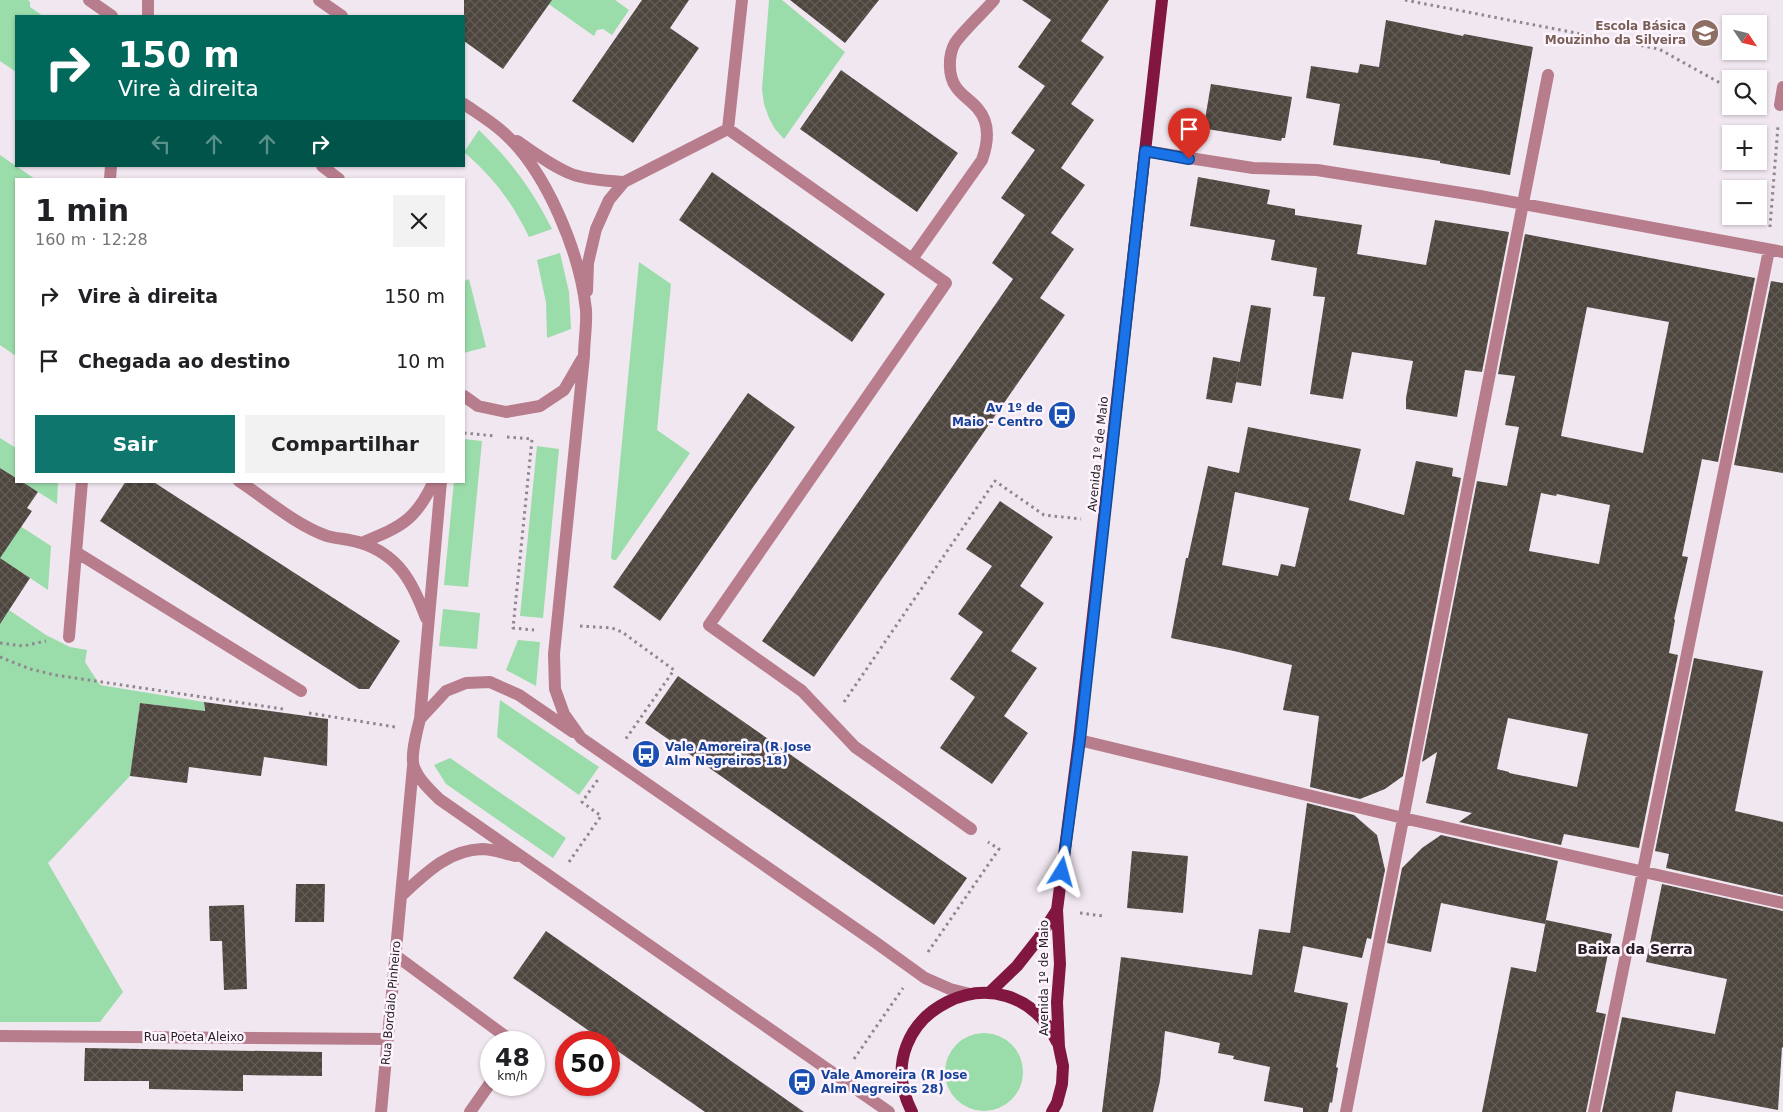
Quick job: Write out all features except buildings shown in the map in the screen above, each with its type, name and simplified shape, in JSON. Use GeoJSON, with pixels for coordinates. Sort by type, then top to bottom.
{"type":"FeatureCollection","features":[{"type":"Feature","properties":{"kind":"main road","name":"Avenida 1º de Maio"},"geometry":{"type":"LineString","coordinates":[[1052,1112],[1057,1103],[1062,1084],[1063,1066],[1059,1047],[1057,1002],[1060,964],[1057,910],[1080,740],[1162,0]]}},
{"type":"Feature","properties":{"kind":"main road","name":"Avenida 1º de Maio"},"geometry":{"type":"LineString","coordinates":[[989,993],[1017,966],[1057,910]]}},
{"type":"Feature","properties":{"kind":"main road","name":"Avenida 1º de Maio"},"geometry":{"type":"LineString","coordinates":[[912,1112],[905,1093],[902,1074],[905,1055],[911,1037],[922,1021],[935,1008],[952,999],[970,994],[989,993],[1007,996],[1024,1004],[1039,1016],[1051,1030],[1059,1047]]}},
{"type":"Feature","properties":{"kind":"street"},"geometry":{"type":"LineString","coordinates":[[90,0],[111,15]]}},
{"type":"Feature","properties":{"kind":"street"},"geometry":{"type":"LineString","coordinates":[[148,0],[148,15]]}},
{"type":"Feature","properties":{"kind":"street"},"geometry":{"type":"LineString","coordinates":[[319,0],[341,15]]}},
{"type":"Feature","properties":{"kind":"street"},"geometry":{"type":"LineString","coordinates":[[728,129],[742,0]]}},
{"type":"Feature","properties":{"kind":"street"},"geometry":{"type":"LineString","coordinates":[[912,258],[982,160],[987,146],[987,130],[979,110],[956,87],[949,61],[955,44],[994,0]]}},
{"type":"Feature","properties":{"kind":"street"},"geometry":{"type":"LineString","coordinates":[[1346,1112],[1548,75]]}},
{"type":"Feature","properties":{"kind":"street"},"geometry":{"type":"LineString","coordinates":[[1780,105],[1783,88]]}},
{"type":"Feature","properties":{"kind":"street"},"geometry":{"type":"LineString","coordinates":[[465,105],[504,133],[554,165],[575,175],[624,182]]}},
{"type":"Feature","properties":{"kind":"street"},"geometry":{"type":"LineString","coordinates":[[582,738],[564,714],[555,689],[554,654],[584,356],[588,263],[596,229],[609,200],[624,182],[728,129]]}},
{"type":"Feature","properties":{"kind":"street"},"geometry":{"type":"LineString","coordinates":[[728,129],[946,283],[709,625],[802,691],[855,747],[971,829]]}},
{"type":"Feature","properties":{"kind":"street"},"geometry":{"type":"LineString","coordinates":[[504,133],[535,169],[553,202],[575,254],[586,311]]}},
{"type":"Feature","properties":{"kind":"street"},"geometry":{"type":"LineString","coordinates":[[1145,151],[1253,168],[1317,170],[1523,204],[1783,252]]}},
{"type":"Feature","properties":{"kind":"street"},"geometry":{"type":"LineString","coordinates":[[323,167],[338,178]]}},
{"type":"Feature","properties":{"kind":"street"},"geometry":{"type":"LineString","coordinates":[[1594,1112],[1769,250]]}},
{"type":"Feature","properties":{"kind":"street"},"geometry":{"type":"LineString","coordinates":[[465,397],[478,406],[506,412],[540,406],[564,390],[584,356]]}},
{"type":"Feature","properties":{"kind":"street"},"geometry":{"type":"LineString","coordinates":[[69,637],[82,483]]}},
{"type":"Feature","properties":{"kind":"street"},"geometry":{"type":"LineString","coordinates":[[242,483],[303,524],[327,536],[361,543],[386,554],[402,569],[418,595],[428,622]]}},
{"type":"Feature","properties":{"kind":"street"},"geometry":{"type":"LineString","coordinates":[[361,543],[397,528],[416,513],[433,483]]}},
{"type":"Feature","properties":{"kind":"street","name":"Rua Bordalo Pinheiro"},"geometry":{"type":"LineString","coordinates":[[381,1112],[394,955],[402,895],[441,483]]}},
{"type":"Feature","properties":{"kind":"street"},"geometry":{"type":"LineString","coordinates":[[76,552],[300,692]]}},
{"type":"Feature","properties":{"kind":"street"},"geometry":{"type":"LineString","coordinates":[[418,725],[446,691],[466,683],[490,682],[519,694],[925,978],[950,989],[970,994]]}},
{"type":"Feature","properties":{"kind":"street"},"geometry":{"type":"LineString","coordinates":[[1080,740],[1403,818],[1783,903]]}},
{"type":"Feature","properties":{"kind":"street"},"geometry":{"type":"LineString","coordinates":[[413,766],[425,784],[439,799],[889,1112]]}},
{"type":"Feature","properties":{"kind":"street"},"geometry":{"type":"LineString","coordinates":[[402,895],[431,868],[459,852],[483,849],[522,858]]}},
{"type":"Feature","properties":{"kind":"street"},"geometry":{"type":"LineString","coordinates":[[394,955],[498,1031]]}},
{"type":"Feature","properties":{"kind":"street","name":"Rua Poeta Aleixo"},"geometry":{"type":"LineString","coordinates":[[0,1036],[387,1039]]}},
{"type":"Feature","properties":{"kind":"street"},"geometry":{"type":"LineString","coordinates":[[470,1112],[481,1096]]}},
{"type":"Feature","properties":{"kind":"path"},"geometry":{"type":"LineString","coordinates":[[1405,0],[1659,49],[1722,84]]}},
{"type":"Feature","properties":{"kind":"path"},"geometry":{"type":"LineString","coordinates":[[1769,250],[1780,105]]}},
{"type":"Feature","properties":{"kind":"path"},"geometry":{"type":"LineString","coordinates":[[831,721],[995,481],[1044,515],[1104,521]]}},
{"type":"Feature","properties":{"kind":"path"},"geometry":{"type":"LineString","coordinates":[[0,643],[23,646],[69,637]]}},
{"type":"Feature","properties":{"kind":"path"},"geometry":{"type":"LineString","coordinates":[[0,657],[30,669],[55,675],[289,710]]}},
{"type":"Feature","properties":{"kind":"path"},"geometry":{"type":"LineString","coordinates":[[309,713],[418,725]]}},
{"type":"Feature","properties":{"kind":"green space"},"geometry":{"type":"Polygon","coordinates":[[[0,0],[28,0],[30,7],[42,15],[15,15],[15,71],[0,61],[0,0]]]}},
{"type":"Feature","properties":{"kind":"green space"},"geometry":{"type":"Polygon","coordinates":[[[543,0],[615,0],[629,10],[612,35],[603,29],[597,30],[594,36],[543,0]]]}},
{"type":"Feature","properties":{"kind":"green space"},"geometry":{"type":"Polygon","coordinates":[[[769,0],[782,0],[845,52],[784,139],[775,129],[769,118],[764,104],[762,89],[769,0]]]}},
{"type":"Feature","properties":{"kind":"green space"},"geometry":{"type":"Polygon","coordinates":[[[479,130],[520,176],[537,201],[552,229],[529,237],[501,191],[465,153],[479,130]]]}},
{"type":"Feature","properties":{"kind":"green space"},"geometry":{"type":"Polygon","coordinates":[[[0,155],[34,178],[15,178],[15,355],[0,345],[0,155]]]}},
{"type":"Feature","properties":{"kind":"green space"},"geometry":{"type":"Polygon","coordinates":[[[560,253],[569,292],[571,329],[547,338],[546,302],[537,260],[560,253]]]}},
{"type":"Feature","properties":{"kind":"green space"},"geometry":{"type":"Polygon","coordinates":[[[639,262],[671,284],[657,430],[690,453],[616,560],[613,560],[611,558],[639,262]]]}},
{"type":"Feature","properties":{"kind":"green space"},"geometry":{"type":"Polygon","coordinates":[[[469,279],[486,347],[465,353],[465,281],[469,279]]]}},
{"type":"Feature","properties":{"kind":"green space"},"geometry":{"type":"Polygon","coordinates":[[[0,438],[15,447],[15,477],[0,468],[0,438]]]}},
{"type":"Feature","properties":{"kind":"green space"},"geometry":{"type":"Polygon","coordinates":[[[465,439],[482,441],[468,587],[444,585],[454,483],[465,483],[465,439]]]}},
{"type":"Feature","properties":{"kind":"green space"},"geometry":{"type":"Polygon","coordinates":[[[537,446],[559,449],[543,618],[520,616],[537,446]]]}},
{"type":"Feature","properties":{"kind":"green space"},"geometry":{"type":"Polygon","coordinates":[[[24,483],[58,483],[57,504],[24,483]]]}},
{"type":"Feature","properties":{"kind":"green space"},"geometry":{"type":"Polygon","coordinates":[[[0,513],[51,546],[48,590],[0,558],[0,513]]]}},
{"type":"Feature","properties":{"kind":"green space"},"geometry":{"type":"Polygon","coordinates":[[[0,604],[46,635],[70,647],[87,650],[85,662],[100,685],[204,702],[205,745],[196,710],[140,703],[130,776],[48,863],[123,992],[100,1022],[0,1022],[0,604]]]}},
{"type":"Feature","properties":{"kind":"green space"},"geometry":{"type":"Polygon","coordinates":[[[443,609],[480,613],[477,649],[439,646],[443,609]]]}},
{"type":"Feature","properties":{"kind":"green space"},"geometry":{"type":"Polygon","coordinates":[[[518,640],[540,642],[536,686],[506,670],[518,640]]]}},
{"type":"Feature","properties":{"kind":"green space"},"geometry":{"type":"Polygon","coordinates":[[[500,700],[599,767],[579,795],[497,737],[500,700]]]}},
{"type":"Feature","properties":{"kind":"green space"},"geometry":{"type":"Polygon","coordinates":[[[450,758],[566,838],[553,858],[446,784],[434,765],[450,758]]]}},
{"type":"Feature","properties":{"kind":"green space"},"geometry":{"type":"Polygon","coordinates":[[[984,1033],[999,1036],[1012,1044],[1020,1057],[1023,1072],[1020,1087],[1012,1100],[999,1108],[984,1111],[969,1108],[956,1100],[948,1087],[945,1072],[948,1057],[956,1044],[969,1036],[984,1033]]]}},
{"type":"Feature","properties":{"kind":"place","name":"Escola Básica Mouzinho da Silveira"},"geometry":{"type":"Point","coordinates":[1705,33]}},
{"type":"Feature","properties":{"kind":"place","name":"Av 1º de Maio - Centro"},"geometry":{"type":"Point","coordinates":[1062,415]}},
{"type":"Feature","properties":{"kind":"place","name":"Vale Amoreira (R Jose Alm Negreiros 18)"},"geometry":{"type":"Point","coordinates":[646,754]}},
{"type":"Feature","properties":{"kind":"place","name":"Vale Amoreira (R Jose Alm Negreiros 28)"},"geometry":{"type":"Point","coordinates":[802,1082]}},
{"type":"Feature","properties":{"kind":"district","name":"Baixa da Serra"},"geometry":{"type":"Point","coordinates":[1635,949]}},
{"type":"Feature","properties":{"kind":"route"},"geometry":{"type":"LineString","coordinates":[[1062,872],[1080,740],[1145,151],[1189,159]]}}]}
